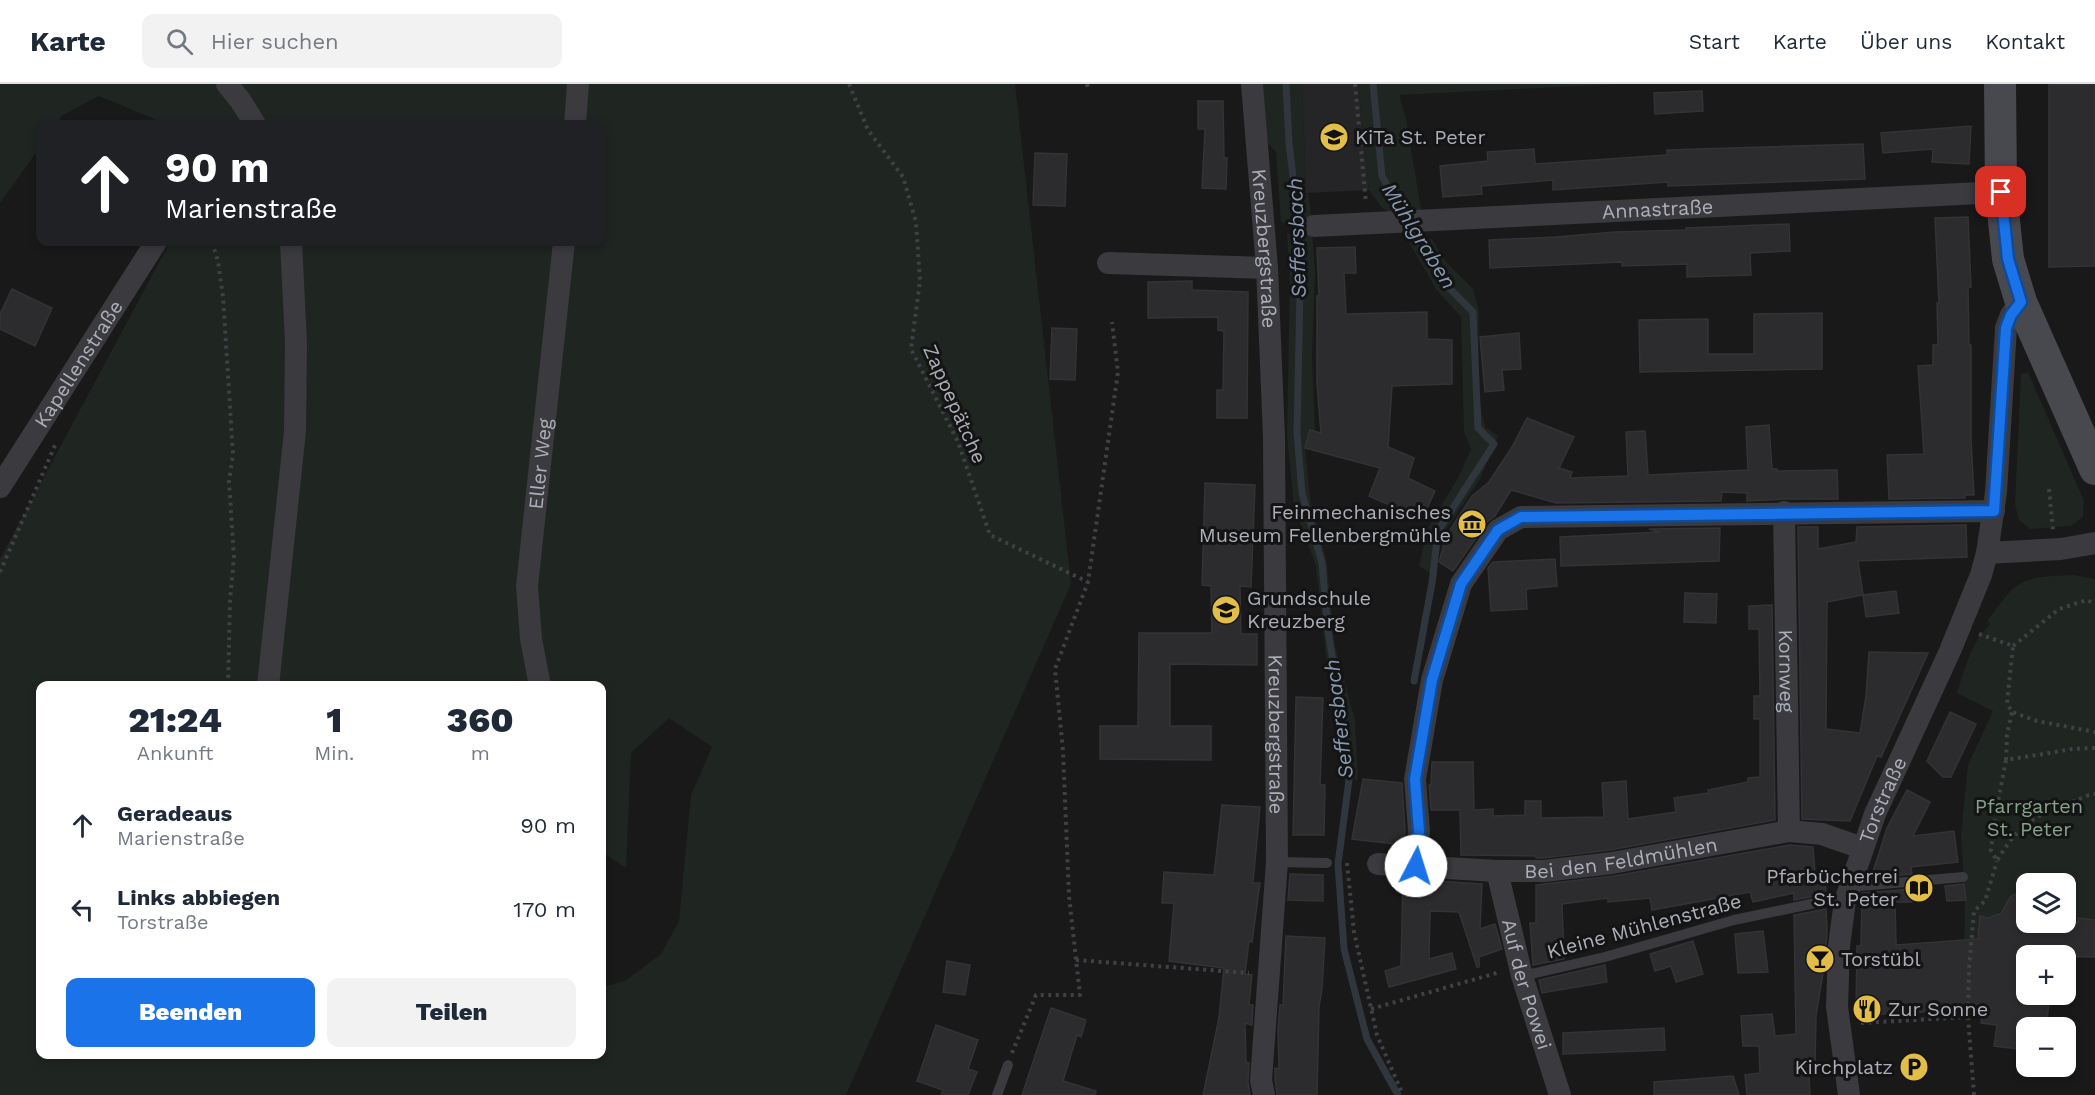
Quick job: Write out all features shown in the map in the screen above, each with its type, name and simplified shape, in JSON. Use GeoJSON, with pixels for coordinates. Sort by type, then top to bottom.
{"type":"FeatureCollection","features":[{"type":"Feature","properties":{"kind":"main road"},"geometry":{"type":"LineString","coordinates":[[2000,84],[2001,192],[2008,259],[2021,302],[2095,469]]}},
{"type":"Feature","properties":{"kind":"street"},"geometry":{"type":"LineString","coordinates":[[227,84],[252,120]]}},
{"type":"Feature","properties":{"kind":"street"},"geometry":{"type":"LineString","coordinates":[[574,120],[578,84]]}},
{"type":"Feature","properties":{"kind":"street","name":"Kreuzbergstraße"},"geometry":{"type":"LineString","coordinates":[[1252,84],[1267,268],[1274,437],[1277,862],[1261,1080],[1264,1095]]}},
{"type":"Feature","properties":{"kind":"street","name":"Annastraße"},"geometry":{"type":"LineString","coordinates":[[1314,226],[2001,192]]}},
{"type":"Feature","properties":{"kind":"street","name":"Kapellenstraße"},"geometry":{"type":"LineString","coordinates":[[0,487],[153,246]]}},
{"type":"Feature","properties":{"kind":"street"},"geometry":{"type":"LineString","coordinates":[[269,681],[295,431],[296,342],[291,246]]}},
{"type":"Feature","properties":{"kind":"street","name":"Eller Weg"},"geometry":{"type":"LineString","coordinates":[[539,681],[531,639],[527,586],[564,246]]}},
{"type":"Feature","properties":{"kind":"street"},"geometry":{"type":"LineString","coordinates":[[1108,263],[1267,268]]}},
{"type":"Feature","properties":{"kind":"street","name":"Torstraße"},"geometry":{"type":"LineString","coordinates":[[1849,1095],[1837,1007],[1839,946],[1847,894],[1875,814],[1950,651],[1981,575],[1994,511],[2006,328],[2011,315],[2021,302]]}},
{"type":"Feature","properties":{"kind":"street"},"geometry":{"type":"LineString","coordinates":[[1416,866],[1419,831],[1415,779],[1432,680],[1461,584],[1498,530],[1521,517],[1994,511]]}},
{"type":"Feature","properties":{"kind":"street","name":"Kornweg"},"geometry":{"type":"LineString","coordinates":[[1784,512],[1789,831]]}},
{"type":"Feature","properties":{"kind":"street"},"geometry":{"type":"LineString","coordinates":[[1987,553],[2055,549],[2095,543]]}},
{"type":"Feature","properties":{"kind":"street","name":"Bei den Feldmühlen"},"geometry":{"type":"LineString","coordinates":[[1378,864],[1497,871],[1544,871],[1612,863],[1789,831],[1822,834],[1862,848]]}},
{"type":"Feature","properties":{"kind":"street","name":"Auf der Powei"},"geometry":{"type":"LineString","coordinates":[[1497,871],[1521,971],[1560,1095]]}},
{"type":"Feature","properties":{"kind":"lane"},"geometry":{"type":"LineString","coordinates":[[1277,862],[1327,863]]}},
{"type":"Feature","properties":{"kind":"lane","name":"Kleine Mühlenstraße"},"geometry":{"type":"LineString","coordinates":[[1521,971],[1605,957],[1734,920],[1825,901],[1847,894],[1963,877]]}},
{"type":"Feature","properties":{"kind":"lane"},"geometry":{"type":"LineString","coordinates":[[997,1095],[1008,1065]]}},
{"type":"Feature","properties":{"kind":"path","name":"Zappepätche"},"geometry":{"type":"LineString","coordinates":[[849,84],[868,130],[903,177],[916,222],[920,281],[911,349],[958,442],[990,535],[1088,582]]}},
{"type":"Feature","properties":{"kind":"path"},"geometry":{"type":"LineString","coordinates":[[1355,84],[1378,222]]}},
{"type":"Feature","properties":{"kind":"path"},"geometry":{"type":"LineString","coordinates":[[213,246],[218,261],[223,297],[233,454],[229,482],[234,557],[230,600],[228,681]]}},
{"type":"Feature","properties":{"kind":"path"},"geometry":{"type":"LineString","coordinates":[[1008,1065],[1036,995],[1080,995],[1069,896],[1064,763],[1055,669],[1088,582],[1118,372],[1112,322]]}},
{"type":"Feature","properties":{"kind":"path"},"geometry":{"type":"LineString","coordinates":[[2049,489],[2055,549]]}},
{"type":"Feature","properties":{"kind":"path"},"geometry":{"type":"LineString","coordinates":[[2095,604],[2087,600],[2059,609],[2013,646],[2007,703],[2012,712],[2037,721],[2095,732]]}},
{"type":"Feature","properties":{"kind":"path"},"geometry":{"type":"LineString","coordinates":[[1959,625],[2013,646]]}},
{"type":"Feature","properties":{"kind":"path"},"geometry":{"type":"LineString","coordinates":[[1997,861],[1991,850],[2012,712]]}},
{"type":"Feature","properties":{"kind":"path"},"geometry":{"type":"LineString","coordinates":[[2006,760],[2073,749],[2094,749]]}},
{"type":"Feature","properties":{"kind":"path"},"geometry":{"type":"LineString","coordinates":[[1974,1095],[1968,1017],[1974,911],[1985,901],[1997,861],[2010,838],[2025,823],[2045,812],[2095,795]]}},
{"type":"Feature","properties":{"kind":"path"},"geometry":{"type":"LineString","coordinates":[[1327,863],[1355,864]]}},
{"type":"Feature","properties":{"kind":"path"},"geometry":{"type":"LineString","coordinates":[[1347,863],[1354,932],[1377,1035],[1403,1095]]}},
{"type":"Feature","properties":{"kind":"path"},"geometry":{"type":"LineString","coordinates":[[1076,960],[1267,974]]}},
{"type":"Feature","properties":{"kind":"path"},"geometry":{"type":"LineString","coordinates":[[1371,1009],[1521,971]]}},
{"type":"Feature","properties":{"kind":"path"},"geometry":{"type":"LineString","coordinates":[[1839,1025],[1968,1017]]}},
{"type":"Feature","properties":{"kind":"shaded area","name":"KiTa St. Peter"},"geometry":{"type":"Polygon","coordinates":[[[1302,84],[1358,84],[1369,190],[1306,193],[1302,84]]]}},
{"type":"Feature","properties":{"kind":"green space"},"geometry":{"type":"Polygon","coordinates":[[[0,84],[1015,84],[1071,584],[846,1095],[0,1095],[0,559],[168,246],[606,246],[606,120],[155,120],[99,96],[63,115],[59,120],[36,120],[36,153],[0,203],[0,84]]]}},
{"type":"Feature","properties":{"kind":"green space"},"geometry":{"type":"Polygon","coordinates":[[[1263,84],[1302,84],[1306,193],[1309,196],[1312,224],[1293,225],[1281,222],[1276,152],[1266,141],[1263,84]]]}},
{"type":"Feature","properties":{"kind":"green space"},"geometry":{"type":"Polygon","coordinates":[[[1358,84],[1621,84],[1399,95],[1406,119],[1422,215],[1398,218],[1382,208],[1369,190],[1358,84]]]}},
{"type":"Feature","properties":{"kind":"green space"},"geometry":{"type":"Polygon","coordinates":[[[1312,232],[1315,272],[1312,357],[1315,432],[1310,430],[1305,448],[1311,503],[1327,563],[1334,642],[1355,720],[1358,780],[1343,777],[1316,566],[1294,506],[1287,436],[1290,277],[1287,234],[1312,232]]]}},
{"type":"Feature","properties":{"kind":"green space"},"geometry":{"type":"Polygon","coordinates":[[[1432,239],[1446,262],[1473,289],[1479,310],[1478,393],[1485,427],[1498,436],[1480,479],[1439,540],[1437,577],[1419,566],[1427,530],[1459,476],[1471,449],[1464,432],[1461,317],[1436,289],[1409,242],[1432,239]]]}},
{"type":"Feature","properties":{"kind":"green space"},"geometry":{"type":"Polygon","coordinates":[[[2028,372],[2084,501],[2083,517],[2071,526],[2030,529],[2019,520],[2015,505],[2021,374],[2028,372]]]}},
{"type":"Feature","properties":{"kind":"green space","name":"Pfarrgarten St. Peter"},"geometry":{"type":"Polygon","coordinates":[[[2074,575],[2095,579],[2095,919],[2076,918],[2076,873],[2016,873],[2016,895],[2011,896],[1996,914],[1980,916],[1976,950],[1964,948],[1965,895],[1961,836],[1968,765],[1993,711],[1957,693],[1973,648],[1990,624],[1987,621],[2009,592],[2031,579],[2074,575]]]}},
{"type":"Feature","properties":{"kind":"building"},"geometry":{"type":"Polygon","coordinates":[[[2049,84],[2095,84],[2095,266],[2049,267],[2049,84]]]}},
{"type":"Feature","properties":{"kind":"building"},"geometry":{"type":"Polygon","coordinates":[[[1702,91],[1703,111],[1655,114],[1654,93],[1702,91]]]}},
{"type":"Feature","properties":{"kind":"building"},"geometry":{"type":"Polygon","coordinates":[[[1198,101],[1223,101],[1224,158],[1227,158],[1226,189],[1202,188],[1205,129],[1198,129],[1198,101]]]}},
{"type":"Feature","properties":{"kind":"building"},"geometry":{"type":"Polygon","coordinates":[[[1971,126],[1969,164],[1932,162],[1933,149],[1883,153],[1881,133],[1971,126]]]}},
{"type":"Feature","properties":{"kind":"building"},"geometry":{"type":"Polygon","coordinates":[[[1863,144],[1865,179],[1668,186],[1668,182],[1553,190],[1553,180],[1481,186],[1482,194],[1443,197],[1440,166],[1488,161],[1487,152],[1534,149],[1535,164],[1667,155],[1667,150],[1863,144]]]}},
{"type":"Feature","properties":{"kind":"building"},"geometry":{"type":"Polygon","coordinates":[[[1035,153],[1067,154],[1065,206],[1033,205],[1035,153]]]}},
{"type":"Feature","properties":{"kind":"building"},"geometry":{"type":"Polygon","coordinates":[[[1968,217],[1974,495],[1965,495],[1965,498],[1889,499],[1887,455],[1924,454],[1918,366],[1933,365],[1933,345],[1938,345],[1937,303],[1939,303],[1935,218],[1968,217]]]}},
{"type":"Feature","properties":{"kind":"building"},"geometry":{"type":"Polygon","coordinates":[[[1789,224],[1790,251],[1750,253],[1751,275],[1687,277],[1687,264],[1622,266],[1622,262],[1490,268],[1489,240],[1789,224]]]}},
{"type":"Feature","properties":{"kind":"building"},"geometry":{"type":"Polygon","coordinates":[[[1355,247],[1356,273],[1344,273],[1346,314],[1427,312],[1427,339],[1452,340],[1452,384],[1392,386],[1388,447],[1414,458],[1408,478],[1435,491],[1422,519],[1369,496],[1380,468],[1305,448],[1310,430],[1321,433],[1317,384],[1317,296],[1319,296],[1317,248],[1355,247]]]}},
{"type":"Feature","properties":{"kind":"building"},"geometry":{"type":"Polygon","coordinates":[[[1192,281],[1192,290],[1248,292],[1247,418],[1217,418],[1217,390],[1223,390],[1224,331],[1218,330],[1218,317],[1148,318],[1148,282],[1192,281]]]}},
{"type":"Feature","properties":{"kind":"building"},"geometry":{"type":"Polygon","coordinates":[[[12,289],[52,308],[35,346],[0,329],[0,314],[12,289]]]}},
{"type":"Feature","properties":{"kind":"building"},"geometry":{"type":"Polygon","coordinates":[[[1822,313],[1822,369],[1640,372],[1639,320],[1708,319],[1708,354],[1754,354],[1754,314],[1822,313]]]}},
{"type":"Feature","properties":{"kind":"building"},"geometry":{"type":"Polygon","coordinates":[[[1052,328],[1077,329],[1075,380],[1050,379],[1052,328]]]}},
{"type":"Feature","properties":{"kind":"building"},"geometry":{"type":"Polygon","coordinates":[[[1519,333],[1521,369],[1502,370],[1504,390],[1485,392],[1480,337],[1519,333]]]}},
{"type":"Feature","properties":{"kind":"building"},"geometry":{"type":"Polygon","coordinates":[[[1527,418],[1574,437],[1559,468],[1572,472],[1570,478],[1628,476],[1626,432],[1645,431],[1648,475],[1748,470],[1746,427],[1769,425],[1772,469],[1777,469],[1777,471],[1837,470],[1838,499],[1747,501],[1747,493],[1722,492],[1721,501],[1556,503],[1511,490],[1495,516],[1487,522],[1453,571],[1439,562],[1446,536],[1472,496],[1489,482],[1512,447],[1527,418]]]}},
{"type":"Feature","properties":{"kind":"building","name":"Grundschule Kreuzberg"},"geometry":{"type":"Polygon","coordinates":[[[1205,483],[1255,485],[1251,587],[1240,586],[1241,634],[1257,634],[1257,665],[1170,664],[1170,726],[1211,726],[1211,760],[1100,759],[1100,726],[1138,726],[1139,633],[1212,633],[1211,586],[1202,585],[1205,483]]]}},
{"type":"Feature","properties":{"kind":"building"},"geometry":{"type":"Polygon","coordinates":[[[1966,525],[1967,557],[1858,561],[1863,595],[1827,602],[1826,729],[1860,733],[1866,696],[1869,652],[1928,653],[1881,757],[1877,756],[1850,821],[1802,819],[1798,527],[1818,527],[1818,549],[1856,542],[1857,527],[1966,525]]]}},
{"type":"Feature","properties":{"kind":"building"},"geometry":{"type":"Polygon","coordinates":[[[1720,528],[1719,561],[1561,566],[1560,537],[1660,532],[1649,529],[1720,528]]]}},
{"type":"Feature","properties":{"kind":"building"},"geometry":{"type":"Polygon","coordinates":[[[1555,559],[1557,586],[1526,589],[1527,609],[1491,611],[1488,568],[1493,562],[1555,559]]]}},
{"type":"Feature","properties":{"kind":"building"},"geometry":{"type":"Polygon","coordinates":[[[1896,591],[1899,613],[1866,617],[1863,595],[1896,591]]]}},
{"type":"Feature","properties":{"kind":"building"},"geometry":{"type":"Polygon","coordinates":[[[1685,593],[1717,594],[1716,623],[1684,622],[1685,593]]]}},
{"type":"Feature","properties":{"kind":"building"},"geometry":{"type":"Polygon","coordinates":[[[1772,605],[1775,820],[1610,850],[1543,858],[1461,855],[1460,810],[1431,810],[1429,785],[1431,785],[1432,762],[1473,762],[1474,810],[1493,809],[1493,816],[1525,815],[1525,801],[1541,801],[1541,818],[1604,817],[1602,783],[1626,781],[1628,819],[1676,812],[1674,798],[1709,793],[1708,790],[1748,782],[1748,778],[1760,777],[1760,719],[1754,719],[1754,696],[1760,696],[1759,629],[1749,629],[1749,606],[1772,605]]]}},
{"type":"Feature","properties":{"kind":"building"},"geometry":{"type":"Polygon","coordinates":[[[1296,697],[1323,698],[1320,785],[1325,785],[1324,835],[1293,835],[1296,697]]]}},
{"type":"Feature","properties":{"kind":"building"},"geometry":{"type":"Polygon","coordinates":[[[1950,712],[1976,724],[1951,777],[1943,777],[1927,761],[1950,712]]]}},
{"type":"Feature","properties":{"kind":"building"},"geometry":{"type":"Polygon","coordinates":[[[1363,779],[1402,783],[1404,845],[1352,839],[1363,779]]]}},
{"type":"Feature","properties":{"kind":"building"},"geometry":{"type":"Polygon","coordinates":[[[1907,790],[1930,802],[1913,836],[1954,831],[1958,862],[1911,867],[1912,874],[1871,878],[1887,828],[1907,790]]]}},
{"type":"Feature","properties":{"kind":"building"},"geometry":{"type":"Polygon","coordinates":[[[1222,805],[1260,807],[1253,883],[1260,883],[1245,974],[1252,975],[1249,1005],[1253,1005],[1252,1025],[1245,1023],[1250,1095],[1203,1095],[1219,1018],[1224,968],[1169,961],[1174,903],[1162,903],[1164,872],[1214,875],[1222,805]]]}},
{"type":"Feature","properties":{"kind":"building"},"geometry":{"type":"Polygon","coordinates":[[[1790,845],[1813,847],[1815,872],[1825,872],[1826,894],[1794,900],[1794,893],[1753,902],[1750,892],[1652,910],[1650,898],[1608,902],[1608,898],[1562,904],[1564,959],[1533,965],[1530,923],[1536,923],[1536,885],[1614,876],[1790,845]]]}},
{"type":"Feature","properties":{"kind":"building"},"geometry":{"type":"Polygon","coordinates":[[[1290,874],[1323,875],[1323,901],[1288,900],[1290,874]]]}},
{"type":"Feature","properties":{"kind":"building"},"geometry":{"type":"Polygon","coordinates":[[[1403,879],[1482,884],[1480,929],[1495,924],[1502,949],[1479,957],[1479,967],[1477,967],[1459,912],[1430,911],[1429,959],[1452,953],[1456,969],[1389,987],[1385,971],[1401,966],[1403,879]]]}},
{"type":"Feature","properties":{"kind":"building"},"geometry":{"type":"Polygon","coordinates":[[[1964,884],[1966,900],[1947,901],[1945,886],[1964,884]]]}},
{"type":"Feature","properties":{"kind":"building"},"geometry":{"type":"Polygon","coordinates":[[[1912,889],[1912,902],[1895,902],[1896,945],[1978,939],[1980,916],[1988,918],[2001,913],[2011,896],[2016,894],[2016,933],[2076,933],[2078,918],[2095,920],[2095,957],[2076,957],[2076,945],[2016,945],[2016,1005],[2049,1005],[2047,1017],[2016,1017],[2016,1049],[1994,1046],[1997,1025],[1981,1023],[1983,1004],[1923,1012],[1863,1015],[1856,1010],[1857,946],[1861,946],[1862,893],[1912,889]]]}},
{"type":"Feature","properties":{"kind":"building"},"geometry":{"type":"Polygon","coordinates":[[[1826,909],[1825,961],[1816,1016],[1815,1060],[1808,1060],[1810,1095],[1747,1095],[1745,1075],[1760,1073],[1759,1046],[1743,1046],[1741,1016],[1772,1014],[1775,1036],[1796,1034],[1794,915],[1826,909]]]}},
{"type":"Feature","properties":{"kind":"building"},"geometry":{"type":"Polygon","coordinates":[[[1763,931],[1768,972],[1738,973],[1735,934],[1763,931]]]}},
{"type":"Feature","properties":{"kind":"building"},"geometry":{"type":"Polygon","coordinates":[[[1286,936],[1325,938],[1319,1007],[1317,1095],[1277,1095],[1275,1068],[1279,1069],[1278,1029],[1280,1005],[1283,1005],[1286,936]]]}},
{"type":"Feature","properties":{"kind":"building"},"geometry":{"type":"Polygon","coordinates":[[[1693,941],[1703,974],[1676,982],[1671,966],[1655,971],[1650,954],[1693,941]]]}},
{"type":"Feature","properties":{"kind":"building"},"geometry":{"type":"Polygon","coordinates":[[[947,961],[970,965],[965,995],[943,992],[947,961]]]}},
{"type":"Feature","properties":{"kind":"building"},"geometry":{"type":"Polygon","coordinates":[[[1605,965],[1607,982],[1542,993],[1539,980],[1605,965]]]}},
{"type":"Feature","properties":{"kind":"building"},"geometry":{"type":"Polygon","coordinates":[[[1051,1008],[1086,1020],[1081,1037],[1077,1035],[1063,1081],[1096,1091],[1095,1095],[1022,1095],[1051,1008]]]}},
{"type":"Feature","properties":{"kind":"building"},"geometry":{"type":"Polygon","coordinates":[[[936,1025],[978,1040],[968,1069],[977,1072],[968,1095],[941,1095],[943,1090],[917,1081],[936,1025]]]}},
{"type":"Feature","properties":{"kind":"building"},"geometry":{"type":"Polygon","coordinates":[[[1664,1028],[1665,1050],[1563,1054],[1563,1033],[1664,1028]]]}},
{"type":"Feature","properties":{"kind":"building"},"geometry":{"type":"Polygon","coordinates":[[[1733,1076],[1739,1095],[1654,1095],[1654,1082],[1733,1076]]]}},
{"type":"Feature","properties":{"kind":"waterway","name":"Seffersbach"},"geometry":{"type":"LineString","coordinates":[[1286,84],[1289,143],[1301,244],[1297,433],[1302,493],[1322,563],[1328,630],[1350,772],[1338,864],[1344,949],[1367,1039],[1398,1095]]}},
{"type":"Feature","properties":{"kind":"waterway","name":"Mühlgraben"},"geometry":{"type":"LineString","coordinates":[[1373,84],[1382,176],[1404,216]]}},
{"type":"Feature","properties":{"kind":"waterway","name":"Mühlgraben"},"geometry":{"type":"LineString","coordinates":[[1409,226],[1443,282],[1473,312],[1478,428],[1494,444],[1438,531],[1432,583],[1414,681]]}},
{"type":"Feature","properties":{"kind":"place","name":"KiTa St. Peter"},"geometry":{"type":"Point","coordinates":[1334,137]}},
{"type":"Feature","properties":{"kind":"place","name":"Feinmechanisches Museum Fellenbergmühle"},"geometry":{"type":"Point","coordinates":[1472,524]}},
{"type":"Feature","properties":{"kind":"place","name":"Grundschule Kreuzberg"},"geometry":{"type":"Point","coordinates":[1226,610]}},
{"type":"Feature","properties":{"kind":"place","name":"Pfarbücherrei St. Peter"},"geometry":{"type":"Point","coordinates":[1919,888]}},
{"type":"Feature","properties":{"kind":"place","name":"Torstübl"},"geometry":{"type":"Point","coordinates":[1820,959]}},
{"type":"Feature","properties":{"kind":"place","name":"Zur Sonne"},"geometry":{"type":"Point","coordinates":[1867,1009]}},
{"type":"Feature","properties":{"kind":"place","name":"Kirchplatz"},"geometry":{"type":"Point","coordinates":[1914,1067]}},
{"type":"Feature","properties":{"kind":"route"},"geometry":{"type":"LineString","coordinates":[[1416,866],[1419,831],[1415,779],[1432,680],[1461,584],[1498,530],[1521,517],[1994,511],[2006,328],[2011,315],[2021,302],[2008,259],[2001,192]]}}]}
